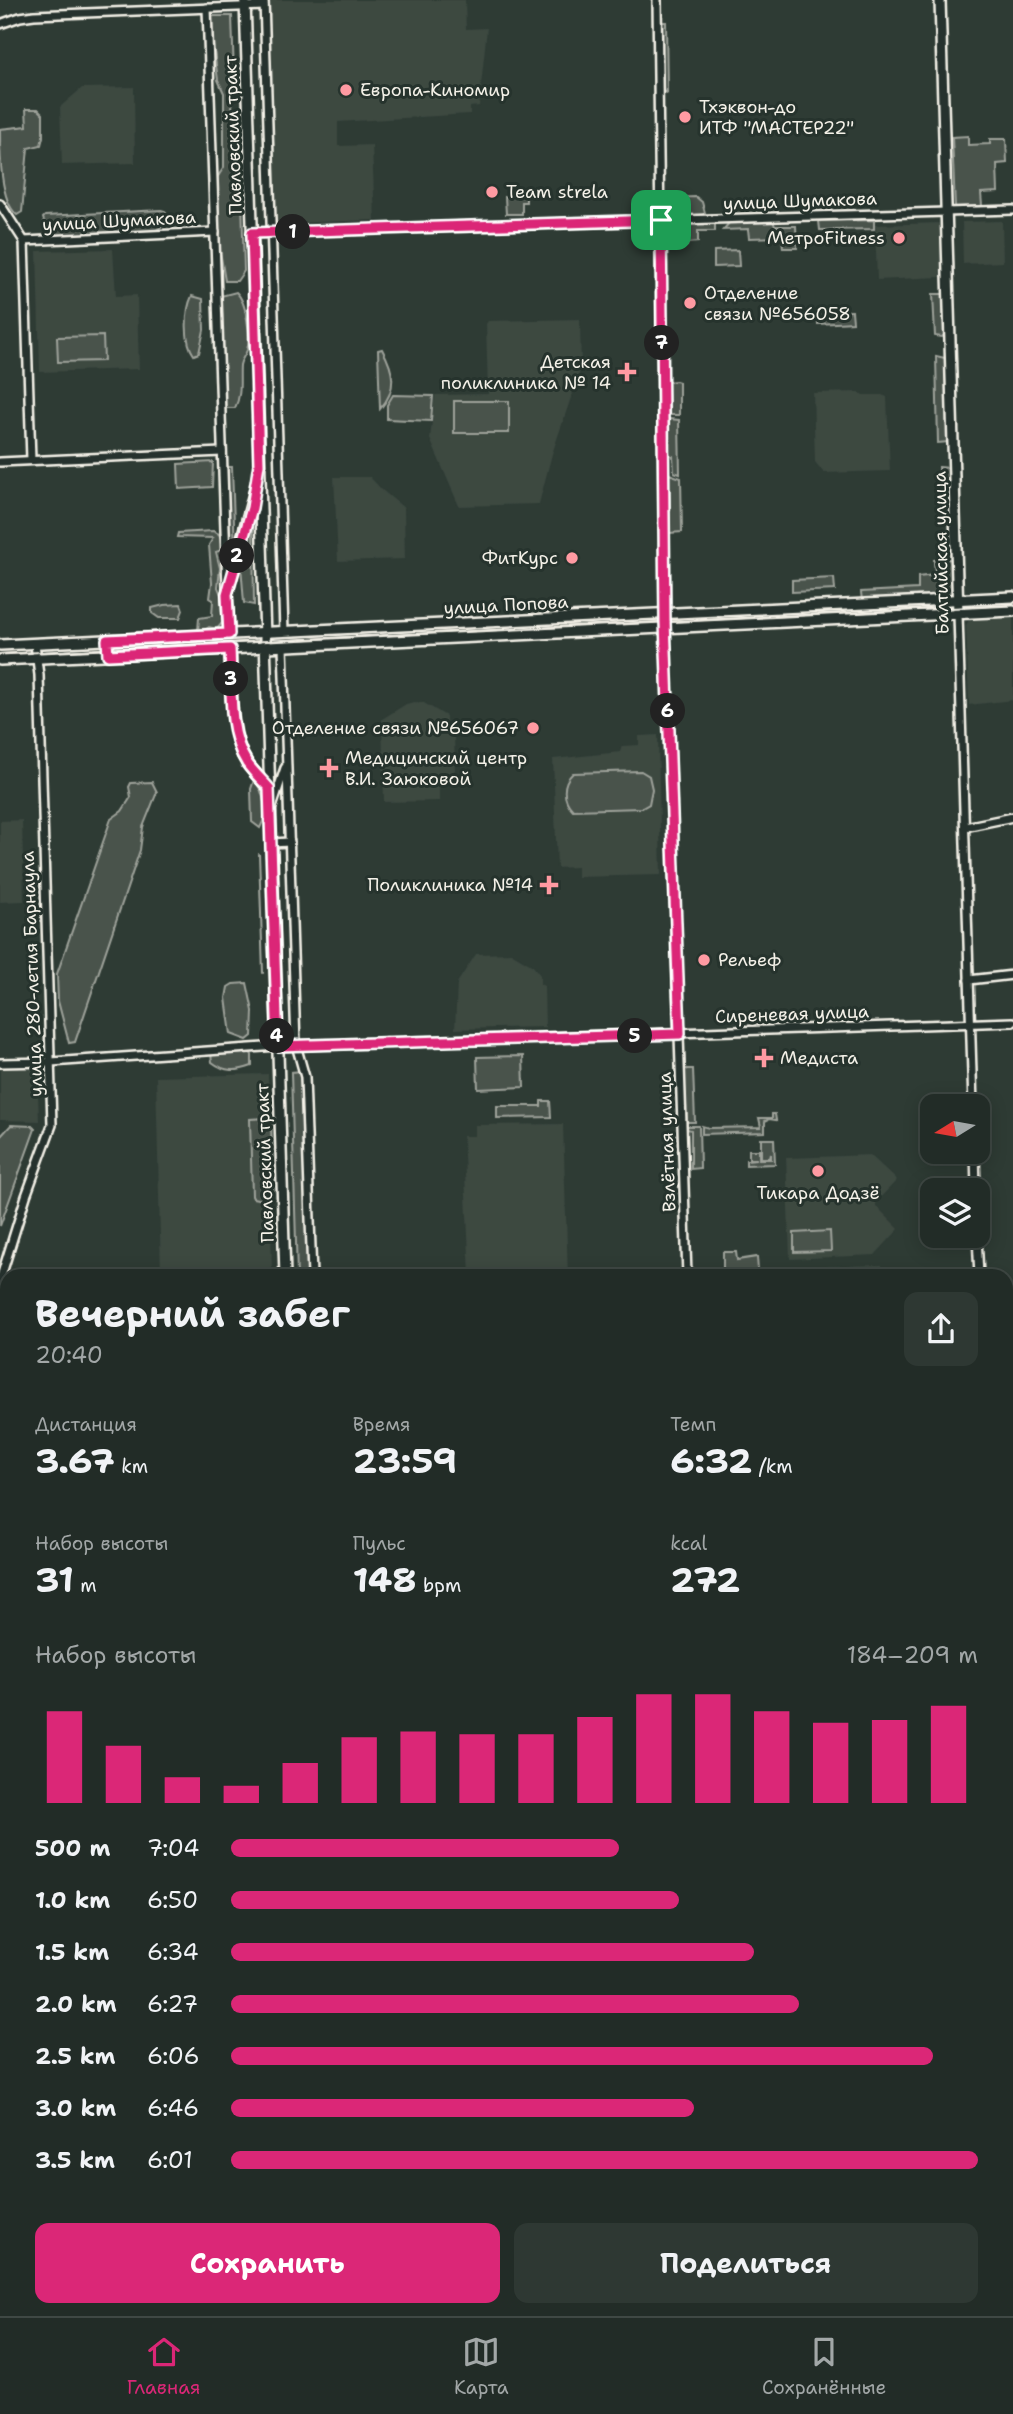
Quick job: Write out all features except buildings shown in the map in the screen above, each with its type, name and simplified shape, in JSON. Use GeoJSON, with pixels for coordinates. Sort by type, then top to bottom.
{"type":"FeatureCollection","features":[{"type":"Feature","properties":{"kind":"main road","name":"Балтийская улица"},"geometry":{"type":"LineString","coordinates":[[940,0],[958,614]]}},
{"type":"Feature","properties":{"kind":"main road","name":"Павловский тракт"},"geometry":{"type":"LineString","coordinates":[[245,3],[285,1269]]}},
{"type":"Feature","properties":{"kind":"main road"},"geometry":{"type":"LineString","coordinates":[[229,634],[227,594],[252,508],[259,464]]}},
{"type":"Feature","properties":{"kind":"main road"},"geometry":{"type":"LineString","coordinates":[[999,597],[1001,612]]}},
{"type":"Feature","properties":{"kind":"main road","name":"улица Попова"},"geometry":{"type":"LineString","coordinates":[[0,645],[1013,597]]}},
{"type":"Feature","properties":{"kind":"main road","name":"улица Попова"},"geometry":{"type":"LineString","coordinates":[[0,660],[1013,611]]}},
{"type":"Feature","properties":{"kind":"main road"},"geometry":{"type":"LineString","coordinates":[[433,624],[435,639]]}},
{"type":"Feature","properties":{"kind":"main road"},"geometry":{"type":"LineString","coordinates":[[107,640],[108,655]]}},
{"type":"Feature","properties":{"kind":"main road"},"geometry":{"type":"LineString","coordinates":[[230,649],[232,706],[239,743],[248,765],[269,788]]}},
{"type":"Feature","properties":{"kind":"street","name":"Взлётная улица"},"geometry":{"type":"LineString","coordinates":[[657,0],[665,628],[687,1269]]}},
{"type":"Feature","properties":{"kind":"street"},"geometry":{"type":"LineString","coordinates":[[0,24],[34,15],[264,3],[284,631]]}},
{"type":"Feature","properties":{"kind":"street"},"geometry":{"type":"LineString","coordinates":[[207,8],[227,594]]}},
{"type":"Feature","properties":{"kind":"street"},"geometry":{"type":"LineString","coordinates":[[0,204],[23,241],[31,460]]}},
{"type":"Feature","properties":{"kind":"street","name":"улица Шумакова"},"geometry":{"type":"LineString","coordinates":[[252,233],[1013,210]]}},
{"type":"Feature","properties":{"kind":"street","name":"улица Шумакова"},"geometry":{"type":"LineString","coordinates":[[23,241],[215,232]]}},
{"type":"Feature","properties":{"kind":"street"},"geometry":{"type":"LineString","coordinates":[[0,462],[222,452]]}},
{"type":"Feature","properties":{"kind":"street","name":"Балтийская улица"},"geometry":{"type":"LineString","coordinates":[[958,614],[973,1094]]}},
{"type":"Feature","properties":{"kind":"street","name":"улица 280-летия Барнаула"},"geometry":{"type":"LineString","coordinates":[[3,1269],[52,1125],[38,658],[35,644]]}},
{"type":"Feature","properties":{"kind":"street"},"geometry":{"type":"LineString","coordinates":[[283,646],[296,1045],[305,1077],[312,1269]]}},
{"type":"Feature","properties":{"kind":"street"},"geometry":{"type":"LineString","coordinates":[[270,813],[287,761]]}},
{"type":"Feature","properties":{"kind":"street"},"geometry":{"type":"LineString","coordinates":[[965,827],[1013,817]]}},
{"type":"Feature","properties":{"kind":"street"},"geometry":{"type":"LineString","coordinates":[[271,843],[290,842]]}},
{"type":"Feature","properties":{"kind":"street"},"geometry":{"type":"LineString","coordinates":[[970,980],[1013,975]]}},
{"type":"Feature","properties":{"kind":"street","name":"Сиреневая улица"},"geometry":{"type":"LineString","coordinates":[[0,1063],[296,1045],[1013,1022]]}},
{"type":"Feature","properties":{"kind":"street"},"geometry":{"type":"LineString","coordinates":[[978,1248],[979,1269]]}},
{"type":"Feature","properties":{"kind":"shaded area"},"geometry":{"type":"Polygon","coordinates":[[[265,0],[465,0],[466,29],[487,28],[479,106],[470,107],[470,114],[338,122],[338,146],[372,145],[375,220],[271,224],[265,0]]]}},
{"type":"Feature","properties":{"kind":"shaded area"},"geometry":{"type":"Polygon","coordinates":[[[211,16],[232,16],[232,109],[240,127],[244,271],[237,281],[225,281],[220,251],[217,178],[224,167],[224,93],[218,80],[211,16]]]}},
{"type":"Feature","properties":{"kind":"shaded area"},"geometry":{"type":"Polygon","coordinates":[[[662,22],[666,22],[667,93],[660,90],[662,22]]]}},
{"type":"Feature","properties":{"kind":"shaded area"},"geometry":{"type":"Polygon","coordinates":[[[134,87],[135,163],[62,165],[60,107],[82,88],[134,87]]]}},
{"type":"Feature","properties":{"kind":"shaded area"},"geometry":{"type":"Polygon","coordinates":[[[26,109],[38,109],[43,114],[43,137],[41,145],[28,148],[22,212],[17,215],[11,208],[4,188],[0,129],[27,126],[26,109]]]}},
{"type":"Feature","properties":{"kind":"shaded area"},"geometry":{"type":"Polygon","coordinates":[[[968,136],[968,145],[990,144],[990,139],[1006,139],[1007,163],[997,164],[998,192],[981,193],[982,206],[955,207],[952,137],[968,136]]]}},
{"type":"Feature","properties":{"kind":"shaded area"},"geometry":{"type":"Polygon","coordinates":[[[526,196],[526,202],[522,202],[522,214],[506,214],[505,197],[526,196]]]}},
{"type":"Feature","properties":{"kind":"shaded area"},"geometry":{"type":"Polygon","coordinates":[[[696,197],[702,202],[705,213],[702,216],[669,217],[664,214],[663,205],[669,198],[696,197]]]}},
{"type":"Feature","properties":{"kind":"shaded area"},"geometry":{"type":"Polygon","coordinates":[[[165,211],[166,221],[154,231],[49,236],[43,218],[45,216],[165,211]]]}},
{"type":"Feature","properties":{"kind":"shaded area"},"geometry":{"type":"Polygon","coordinates":[[[874,220],[874,229],[820,230],[819,221],[874,220]]]}},
{"type":"Feature","properties":{"kind":"shaded area"},"geometry":{"type":"Polygon","coordinates":[[[773,221],[775,226],[796,226],[797,248],[783,248],[782,237],[749,238],[748,229],[723,230],[730,222],[773,221]]]}},
{"type":"Feature","properties":{"kind":"shaded area"},"geometry":{"type":"Polygon","coordinates":[[[1002,221],[1003,262],[963,264],[962,222],[1002,221]]]}},
{"type":"Feature","properties":{"kind":"shaded area"},"geometry":{"type":"Polygon","coordinates":[[[715,223],[715,231],[698,231],[698,242],[688,243],[687,246],[682,246],[677,228],[672,228],[672,224],[715,223]]]}},
{"type":"Feature","properties":{"kind":"shaded area"},"geometry":{"type":"Polygon","coordinates":[[[940,223],[941,277],[877,280],[875,225],[940,223]]]}},
{"type":"Feature","properties":{"kind":"shaded area"},"geometry":{"type":"Polygon","coordinates":[[[113,249],[116,296],[137,295],[139,369],[40,372],[37,251],[113,249]]]}},
{"type":"Feature","properties":{"kind":"shaded area"},"geometry":{"type":"Polygon","coordinates":[[[738,250],[739,266],[714,267],[714,251],[738,250]]]}},
{"type":"Feature","properties":{"kind":"shaded area"},"geometry":{"type":"Polygon","coordinates":[[[236,292],[245,311],[248,344],[240,365],[237,403],[235,408],[224,408],[221,296],[236,292]]]}},
{"type":"Feature","properties":{"kind":"shaded area"},"geometry":{"type":"Polygon","coordinates":[[[933,294],[943,294],[942,337],[935,336],[933,294]]]}},
{"type":"Feature","properties":{"kind":"shaded area"},"geometry":{"type":"Polygon","coordinates":[[[192,296],[203,299],[204,330],[199,353],[194,355],[188,342],[187,326],[192,296]]]}},
{"type":"Feature","properties":{"kind":"shaded area"},"geometry":{"type":"Polygon","coordinates":[[[852,311],[853,322],[818,324],[818,312],[852,311]]]}},
{"type":"Feature","properties":{"kind":"shaded area"},"geometry":{"type":"Polygon","coordinates":[[[580,319],[581,368],[552,454],[539,504],[459,506],[430,439],[435,395],[488,394],[488,321],[580,319]]]}},
{"type":"Feature","properties":{"kind":"shaded area"},"geometry":{"type":"Polygon","coordinates":[[[103,336],[104,361],[58,362],[57,337],[103,336]]]}},
{"type":"Feature","properties":{"kind":"shaded area"},"geometry":{"type":"Polygon","coordinates":[[[382,349],[391,372],[392,387],[380,409],[378,350],[382,349]]]}},
{"type":"Feature","properties":{"kind":"shaded area"},"geometry":{"type":"Polygon","coordinates":[[[936,356],[945,358],[948,442],[938,443],[936,356]]]}},
{"type":"Feature","properties":{"kind":"shaded area"},"geometry":{"type":"Polygon","coordinates":[[[667,382],[679,382],[679,415],[669,415],[667,382]]]}},
{"type":"Feature","properties":{"kind":"shaded area"},"geometry":{"type":"Polygon","coordinates":[[[859,392],[863,395],[887,397],[890,471],[824,473],[815,462],[813,393],[859,392]]]}},
{"type":"Feature","properties":{"kind":"shaded area"},"geometry":{"type":"Polygon","coordinates":[[[393,395],[433,396],[431,421],[387,419],[387,405],[393,395]]]}},
{"type":"Feature","properties":{"kind":"shaded area"},"geometry":{"type":"Polygon","coordinates":[[[454,401],[509,401],[509,433],[454,433],[454,401]]]}},
{"type":"Feature","properties":{"kind":"shaded area"},"geometry":{"type":"Polygon","coordinates":[[[669,419],[679,420],[680,474],[674,472],[673,456],[668,455],[669,419]]]}},
{"type":"Feature","properties":{"kind":"shaded area"},"geometry":{"type":"Polygon","coordinates":[[[213,462],[212,487],[179,489],[178,464],[213,462]]]}},
{"type":"Feature","properties":{"kind":"shaded area"},"geometry":{"type":"Polygon","coordinates":[[[226,467],[232,467],[235,552],[229,552],[226,467]]]}},
{"type":"Feature","properties":{"kind":"shaded area"},"geometry":{"type":"Polygon","coordinates":[[[939,467],[949,468],[950,519],[941,520],[939,467]]]}},
{"type":"Feature","properties":{"kind":"shaded area"},"geometry":{"type":"Polygon","coordinates":[[[669,474],[681,478],[682,532],[669,533],[669,474]]]}},
{"type":"Feature","properties":{"kind":"shaded area"},"geometry":{"type":"Polygon","coordinates":[[[334,477],[370,477],[404,508],[405,559],[338,561],[334,477]]]}},
{"type":"Feature","properties":{"kind":"shaded area"},"geometry":{"type":"Polygon","coordinates":[[[249,526],[253,527],[254,605],[244,603],[241,565],[249,526]]]}},
{"type":"Feature","properties":{"kind":"shaded area"},"geometry":{"type":"Polygon","coordinates":[[[213,531],[219,534],[224,545],[222,550],[216,552],[220,568],[218,587],[224,602],[223,622],[217,629],[209,627],[198,631],[199,618],[212,616],[209,545],[213,538],[177,537],[178,533],[213,531]]]}},
{"type":"Feature","properties":{"kind":"shaded area"},"geometry":{"type":"Polygon","coordinates":[[[952,559],[953,592],[948,597],[907,596],[862,601],[861,592],[918,589],[918,577],[935,575],[934,560],[952,559]]]}},
{"type":"Feature","properties":{"kind":"shaded area"},"geometry":{"type":"Polygon","coordinates":[[[834,578],[835,590],[792,592],[792,580],[834,578]]]}},
{"type":"Feature","properties":{"kind":"shaded area"},"geometry":{"type":"Polygon","coordinates":[[[181,604],[183,610],[180,618],[159,618],[152,613],[152,608],[181,604]]]}},
{"type":"Feature","properties":{"kind":"shaded area"},"geometry":{"type":"Polygon","coordinates":[[[1013,617],[1013,700],[969,705],[966,625],[969,620],[1013,617]]]}},
{"type":"Feature","properties":{"kind":"shaded area"},"geometry":{"type":"Polygon","coordinates":[[[414,702],[424,703],[446,716],[446,731],[454,733],[455,770],[443,781],[439,789],[439,801],[384,802],[382,719],[414,702]]]}},
{"type":"Feature","properties":{"kind":"shaded area"},"geometry":{"type":"Polygon","coordinates":[[[658,735],[661,875],[577,877],[577,867],[557,868],[553,759],[620,752],[622,746],[639,745],[639,736],[658,735]]]}},
{"type":"Feature","properties":{"kind":"shaded area"},"geometry":{"type":"Polygon","coordinates":[[[641,771],[649,776],[652,789],[649,804],[642,808],[573,810],[565,796],[565,786],[573,773],[641,771]]]}},
{"type":"Feature","properties":{"kind":"shaded area"},"geometry":{"type":"Polygon","coordinates":[[[254,780],[264,803],[260,828],[252,822],[251,789],[254,780]]]}},
{"type":"Feature","properties":{"kind":"shaded area"},"geometry":{"type":"Polygon","coordinates":[[[152,782],[157,792],[143,827],[140,850],[75,1042],[69,1043],[58,1001],[57,974],[111,819],[122,811],[131,797],[131,783],[152,782]]]}},
{"type":"Feature","properties":{"kind":"shaded area"},"geometry":{"type":"Polygon","coordinates":[[[22,820],[24,901],[0,902],[0,821],[22,820]]]}},
{"type":"Feature","properties":{"kind":"shaded area"},"geometry":{"type":"Polygon","coordinates":[[[511,953],[533,966],[540,975],[540,984],[544,986],[545,1027],[455,1029],[457,983],[476,954],[511,953]]]}},
{"type":"Feature","properties":{"kind":"shaded area"},"geometry":{"type":"Polygon","coordinates":[[[247,983],[253,1011],[252,1036],[247,1040],[231,1034],[226,998],[228,987],[247,983]]]}},
{"type":"Feature","properties":{"kind":"shaded area"},"geometry":{"type":"Polygon","coordinates":[[[248,1050],[252,1055],[252,1066],[246,1068],[226,1069],[212,1062],[211,1053],[248,1050]]]}},
{"type":"Feature","properties":{"kind":"shaded area"},"geometry":{"type":"Polygon","coordinates":[[[523,1056],[524,1087],[478,1089],[477,1057],[523,1056]]]}},
{"type":"Feature","properties":{"kind":"shaded area"},"geometry":{"type":"Polygon","coordinates":[[[0,1067],[37,1067],[39,1121],[0,1120],[0,1067]]]}},
{"type":"Feature","properties":{"kind":"shaded area"},"geometry":{"type":"Polygon","coordinates":[[[684,1069],[693,1069],[695,1122],[687,1122],[684,1069]]]}},
{"type":"Feature","properties":{"kind":"shaded area"},"geometry":{"type":"Polygon","coordinates":[[[301,1071],[308,1269],[297,1269],[291,1072],[301,1071]]]}},
{"type":"Feature","properties":{"kind":"shaded area"},"geometry":{"type":"Polygon","coordinates":[[[268,1074],[272,1269],[161,1269],[156,1077],[268,1074]]]}},
{"type":"Feature","properties":{"kind":"shaded area"},"geometry":{"type":"Polygon","coordinates":[[[541,1101],[550,1101],[551,1117],[497,1118],[497,1106],[541,1106],[541,1101]]]}},
{"type":"Feature","properties":{"kind":"shaded area"},"geometry":{"type":"Polygon","coordinates":[[[772,1114],[775,1114],[776,1120],[765,1121],[765,1132],[702,1134],[702,1126],[761,1127],[759,1118],[772,1118],[772,1114]]]}},
{"type":"Feature","properties":{"kind":"shaded area"},"geometry":{"type":"Polygon","coordinates":[[[266,1118],[271,1121],[273,1189],[271,1196],[263,1200],[252,1196],[250,1119],[266,1118]]]}},
{"type":"Feature","properties":{"kind":"shaded area"},"geometry":{"type":"Polygon","coordinates":[[[563,1124],[568,1269],[470,1269],[463,1136],[475,1136],[475,1125],[563,1124]]]}},
{"type":"Feature","properties":{"kind":"shaded area"},"geometry":{"type":"Polygon","coordinates":[[[11,1125],[32,1126],[35,1129],[0,1226],[0,1137],[11,1125]]]}},
{"type":"Feature","properties":{"kind":"shaded area"},"geometry":{"type":"Polygon","coordinates":[[[687,1126],[699,1126],[700,1168],[691,1169],[691,1130],[687,1129],[687,1126]]]}},
{"type":"Feature","properties":{"kind":"shaded area"},"geometry":{"type":"Polygon","coordinates":[[[761,1139],[774,1139],[775,1164],[746,1165],[746,1160],[757,1159],[749,1159],[749,1150],[759,1150],[759,1159],[771,1159],[771,1154],[770,1158],[761,1158],[761,1139]]]}},
{"type":"Feature","properties":{"kind":"shaded area"},"geometry":{"type":"Polygon","coordinates":[[[870,1155],[897,1180],[876,1202],[876,1206],[899,1229],[875,1255],[790,1259],[786,1158],[870,1155]]]}},
{"type":"Feature","properties":{"kind":"shaded area"},"geometry":{"type":"Polygon","coordinates":[[[830,1231],[831,1251],[794,1252],[794,1233],[830,1231]]]}},
{"type":"Feature","properties":{"kind":"shaded area"},"geometry":{"type":"Polygon","coordinates":[[[723,1252],[736,1252],[737,1260],[757,1257],[758,1269],[723,1269],[723,1252]]]}},
{"type":"Feature","properties":{"kind":"shaded area"},"geometry":{"type":"Polygon","coordinates":[[[882,1265],[882,1269],[791,1269],[882,1265]]]}},
{"type":"Feature","properties":{"kind":"waterway"},"geometry":{"type":"LineString","coordinates":[[259,854],[263,973]]}},
{"type":"Feature","properties":{"kind":"tram line"},"geometry":{"type":"LineString","coordinates":[[0,654],[1013,605]]}},
{"type":"Feature","properties":{"kind":"place","name":"Европа-Киномир"},"geometry":{"type":"Point","coordinates":[346,90]}},
{"type":"Feature","properties":{"kind":"place","name":"Тхэквон-до ИТФ \"МАСТЕР22\""},"geometry":{"type":"Point","coordinates":[685,117]}},
{"type":"Feature","properties":{"kind":"place","name":"Team strela"},"geometry":{"type":"Point","coordinates":[492,192]}},
{"type":"Feature","properties":{"kind":"place","name":"МетроFitness"},"geometry":{"type":"Point","coordinates":[899,238]}},
{"type":"Feature","properties":{"kind":"place","name":"Отделение связи №656058"},"geometry":{"type":"Point","coordinates":[690,303]}},
{"type":"Feature","properties":{"kind":"place","name":"Детская поликлиника № 14"},"geometry":{"type":"Point","coordinates":[627,372]}},
{"type":"Feature","properties":{"kind":"place","name":"ФитКурс"},"geometry":{"type":"Point","coordinates":[572,558]}},
{"type":"Feature","properties":{"kind":"place","name":"Отделение связи №656067"},"geometry":{"type":"Point","coordinates":[533,728]}},
{"type":"Feature","properties":{"kind":"place","name":"Медицинский центр В.И. Заюковой"},"geometry":{"type":"Point","coordinates":[329,768]}},
{"type":"Feature","properties":{"kind":"place","name":"Поликлиника №14"},"geometry":{"type":"Point","coordinates":[549,885]}},
{"type":"Feature","properties":{"kind":"place","name":"Рельеф"},"geometry":{"type":"Point","coordinates":[704,960]}},
{"type":"Feature","properties":{"kind":"place","name":"Медиста"},"geometry":{"type":"Point","coordinates":[764,1058]}},
{"type":"Feature","properties":{"kind":"place","name":"Тикара Додзё"},"geometry":{"type":"Point","coordinates":[818,1171]}},
{"type":"Feature","properties":{"kind":"route"},"geometry":{"type":"LineString","coordinates":[[661,220],[665,622],[680,1034],[278,1046],[269,788],[248,765],[236,732],[232,706],[230,649],[108,655],[107,640],[229,634],[227,594],[252,508],[259,464],[252,233],[661,220]]}}]}
